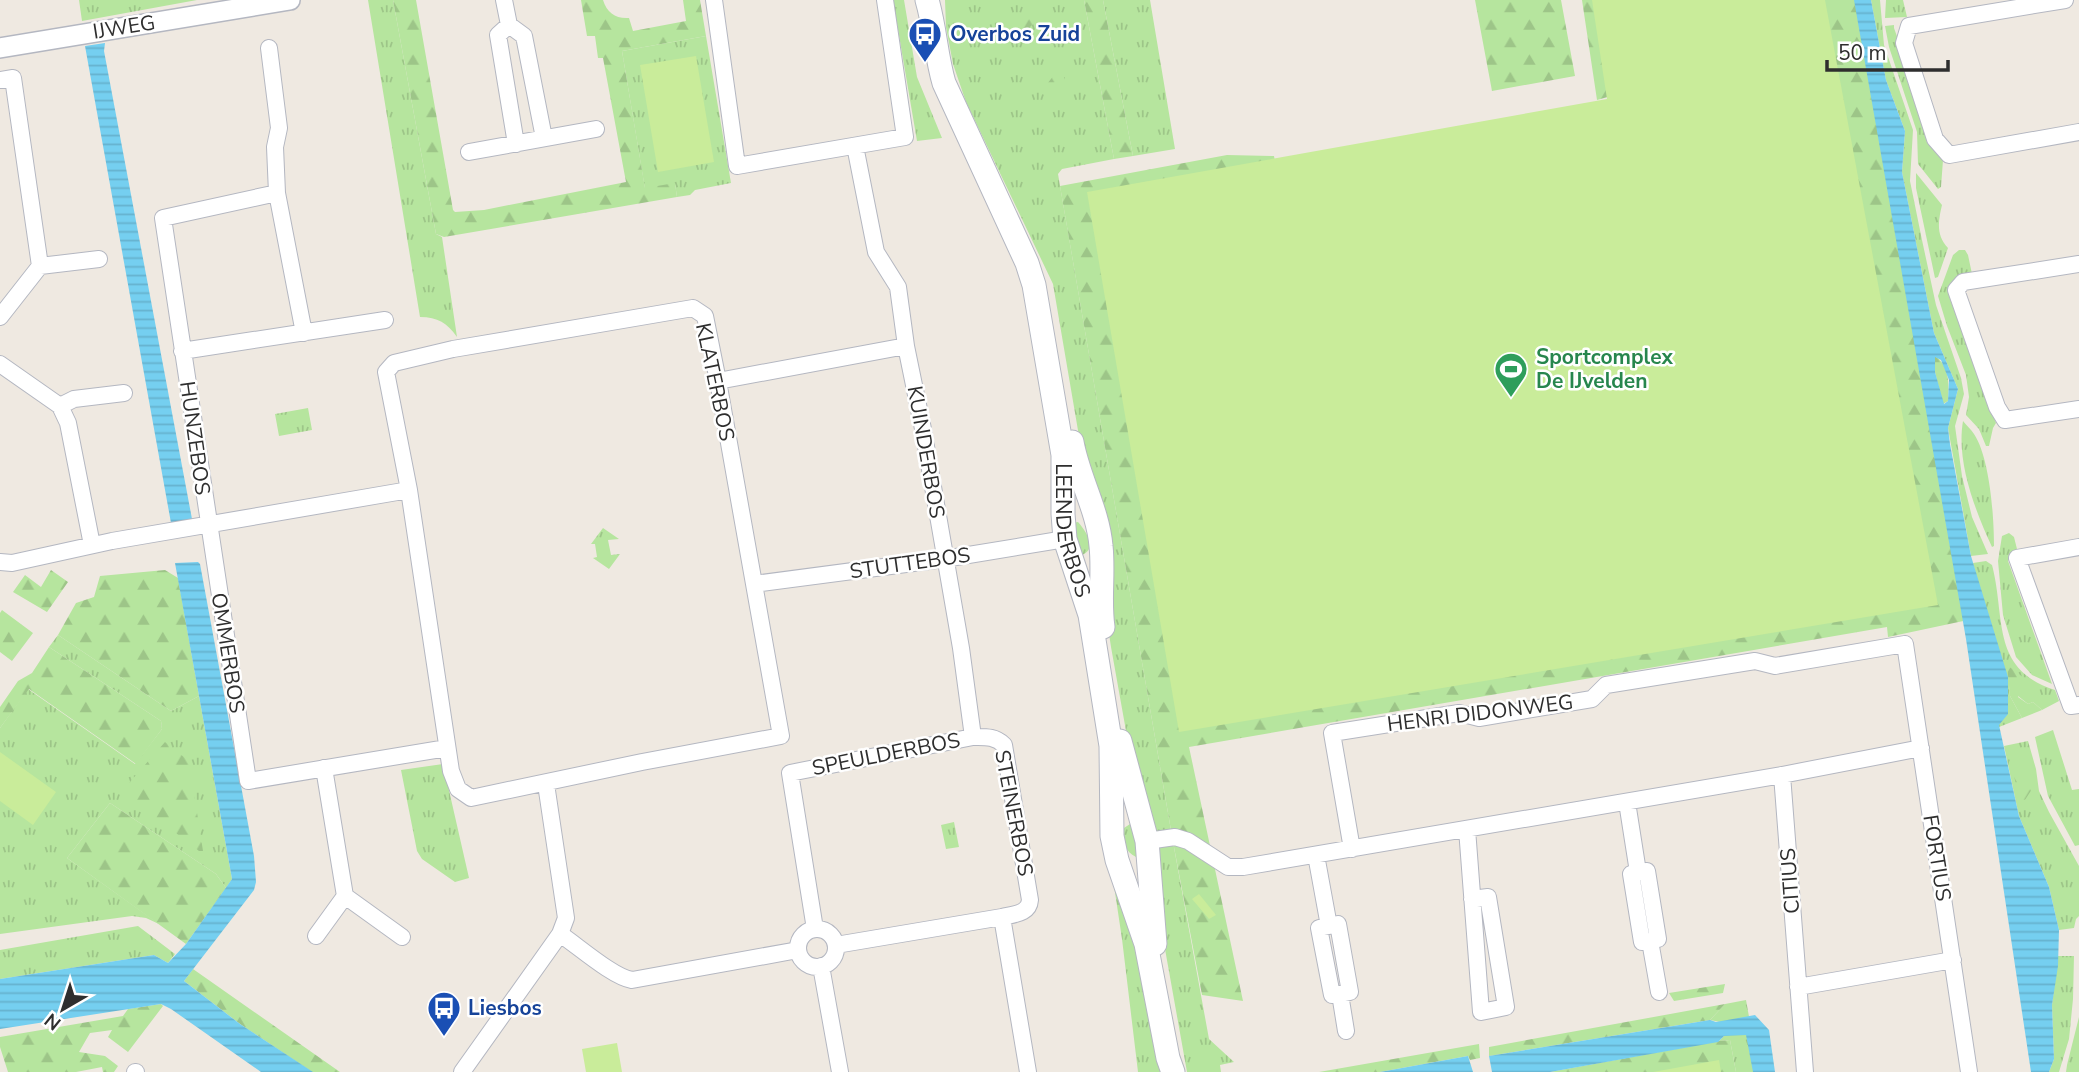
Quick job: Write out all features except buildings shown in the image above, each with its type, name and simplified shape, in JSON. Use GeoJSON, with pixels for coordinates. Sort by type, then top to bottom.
{"type":"FeatureCollection","features":[{"type":"Feature","properties":{"kind":"main road","name":"LEENDERBOS"},"geometry":{"type":"LineString","coordinates":[[927,0],[944,83],[1027,263],[1034,285],[1063,454],[1065,539],[1090,615],[1111,746],[1111,817],[1117,860],[1146,944],[1168,1058],[1174,1072]]}},
{"type":"Feature","properties":{"kind":"main road","name":"LEENDERBOS"},"geometry":{"type":"LineString","coordinates":[[939,0],[948,64],[1035,260],[1044,290],[1074,454],[1101,545],[1101,614],[1121,750],[1147,841],[1154,940],[1176,1057],[1174,1072]]}},
{"type":"Feature","properties":{"kind":"main road"},"geometry":{"type":"LineString","coordinates":[[1063,514],[1070,507],[1077,506],[1094,515]]}},
{"type":"Feature","properties":{"kind":"main road"},"geometry":{"type":"LineString","coordinates":[[1075,570],[1083,573],[1091,571],[1101,561]]}},
{"type":"Feature","properties":{"kind":"main road"},"geometry":{"type":"LineString","coordinates":[[1111,817],[1125,806],[1133,806],[1140,811]]}},
{"type":"Feature","properties":{"kind":"main road"},"geometry":{"type":"LineString","coordinates":[[1117,860],[1137,873],[1149,865]]}},
{"type":"Feature","properties":{"kind":"street","name":"IJWEG"},"geometry":{"type":"LineString","coordinates":[[0,48],[290,0]]}},
{"type":"Feature","properties":{"kind":"street"},"geometry":{"type":"LineString","coordinates":[[504,0],[509,25],[524,36],[544,138]]}},
{"type":"Feature","properties":{"kind":"street"},"geometry":{"type":"LineString","coordinates":[[714,0],[737,166],[905,137],[885,0]]}},
{"type":"Feature","properties":{"kind":"street"},"geometry":{"type":"LineString","coordinates":[[2065,0],[1909,26],[1904,43],[1936,139],[1949,155],[2079,132]]}},
{"type":"Feature","properties":{"kind":"street"},"geometry":{"type":"LineString","coordinates":[[509,25],[498,35],[516,144]]}},
{"type":"Feature","properties":{"kind":"street"},"geometry":{"type":"LineString","coordinates":[[269,48],[279,128],[275,146],[277,194],[303,333]]}},
{"type":"Feature","properties":{"kind":"street"},"geometry":{"type":"LineString","coordinates":[[0,80],[13,78],[40,267]]}},
{"type":"Feature","properties":{"kind":"street"},"geometry":{"type":"LineString","coordinates":[[469,152],[596,129]]}},
{"type":"Feature","properties":{"kind":"street","name":"KUINDERBOS"},"geometry":{"type":"LineString","coordinates":[[855,146],[876,252],[898,287],[944,559]]}},
{"type":"Feature","properties":{"kind":"street","name":"HUNZEBOS"},"geometry":{"type":"LineString","coordinates":[[208,526],[163,218],[277,194]]}},
{"type":"Feature","properties":{"kind":"street"},"geometry":{"type":"LineString","coordinates":[[0,317],[40,267],[99,259]]}},
{"type":"Feature","properties":{"kind":"street"},"geometry":{"type":"LineString","coordinates":[[2079,264],[1963,282],[1956,290],[1997,407],[2005,420],[2079,409]]}},
{"type":"Feature","properties":{"kind":"street","name":"KLATERBOS"},"geometry":{"type":"LineString","coordinates":[[693,308],[705,316],[718,381],[781,737],[642,762],[471,798],[458,789],[451,771],[409,491],[386,372],[394,363],[453,349],[693,308]]}},
{"type":"Feature","properties":{"kind":"street","name":"HUNZEBOS"},"geometry":{"type":"LineString","coordinates":[[182,351],[385,320]]}},
{"type":"Feature","properties":{"kind":"street"},"geometry":{"type":"LineString","coordinates":[[718,381],[906,346]]}},
{"type":"Feature","properties":{"kind":"street"},"geometry":{"type":"LineString","coordinates":[[0,363],[60,406],[68,423],[92,545]]}},
{"type":"Feature","properties":{"kind":"street"},"geometry":{"type":"LineString","coordinates":[[60,406],[74,399],[124,393]]}},
{"type":"Feature","properties":{"kind":"street"},"geometry":{"type":"LineString","coordinates":[[1,564],[92,545],[409,491]]}},
{"type":"Feature","properties":{"kind":"street","name":"OMMERBOS"},"geometry":{"type":"LineString","coordinates":[[208,526],[247,781],[324,768]]}},
{"type":"Feature","properties":{"kind":"street","name":"STUTTEBOS"},"geometry":{"type":"LineString","coordinates":[[754,584],[944,559],[1065,539]]}},
{"type":"Feature","properties":{"kind":"street"},"geometry":{"type":"LineString","coordinates":[[2079,547],[2017,558],[2071,706],[2079,705]]}},
{"type":"Feature","properties":{"kind":"street","name":"STEINERBOS"},"geometry":{"type":"LineString","coordinates":[[944,559],[961,648],[972,737],[990,737],[1004,745],[1030,900],[1030,907],[1026,911],[1002,917]]}},
{"type":"Feature","properties":{"kind":"street","name":"FORTIUS"},"geometry":{"type":"LineString","coordinates":[[1905,644],[1969,1072]]}},
{"type":"Feature","properties":{"kind":"street","name":"HENRI DIDONWEG"},"geometry":{"type":"LineString","coordinates":[[1352,849],[1332,733],[1459,713],[1479,718],[1592,699],[1606,685],[1755,661],[1775,666],[1905,644]]}},
{"type":"Feature","properties":{"kind":"street","name":"SPEULDERBOS"},"geometry":{"type":"LineString","coordinates":[[815,929],[790,773],[972,737]]}},
{"type":"Feature","properties":{"kind":"street"},"geometry":{"type":"LineString","coordinates":[[402,937],[345,896],[324,768],[447,748]]}},
{"type":"Feature","properties":{"kind":"street"},"geometry":{"type":"LineString","coordinates":[[1147,841],[1175,837],[1188,841],[1228,867],[1243,867],[1782,775],[1921,748]]}},
{"type":"Feature","properties":{"kind":"street","name":"CITIUS"},"geometry":{"type":"LineString","coordinates":[[1782,775],[1805,1072]]}},
{"type":"Feature","properties":{"kind":"street"},"geometry":{"type":"LineString","coordinates":[[462,1072],[560,934],[566,918],[546,784]]}},
{"type":"Feature","properties":{"kind":"street"},"geometry":{"type":"LineString","coordinates":[[1626,802],[1638,872],[1647,871],[1658,939],[1650,941],[1659,992]]}},
{"type":"Feature","properties":{"kind":"street"},"geometry":{"type":"LineString","coordinates":[[1467,829],[1472,899],[1481,1012],[1506,1007],[1488,897],[1472,899]]}},
{"type":"Feature","properties":{"kind":"street"},"geometry":{"type":"LineString","coordinates":[[1316,855],[1329,926],[1338,924],[1350,992],[1340,994],[1346,1031]]}},
{"type":"Feature","properties":{"kind":"street"},"geometry":{"type":"LineString","coordinates":[[316,936],[345,896]]}},
{"type":"Feature","properties":{"kind":"street"},"geometry":{"type":"LineString","coordinates":[[836,945],[1002,917],[1028,1072]]}},
{"type":"Feature","properties":{"kind":"street"},"geometry":{"type":"LineString","coordinates":[[815,929],[826,931],[836,945],[831,961],[815,967],[804,961],[798,950],[800,939],[809,930],[815,929]]}},
{"type":"Feature","properties":{"kind":"street"},"geometry":{"type":"LineString","coordinates":[[560,934],[610,970],[632,980],[798,950]]}},
{"type":"Feature","properties":{"kind":"street"},"geometry":{"type":"LineString","coordinates":[[1798,987],[1953,960]]}},
{"type":"Feature","properties":{"kind":"street"},"geometry":{"type":"LineString","coordinates":[[821,966],[840,1072]]}},
{"type":"Feature","properties":{"kind":"green space"},"geometry":{"type":"Polygon","coordinates":[[[79,0],[197,0],[82,21],[79,0]]]}},
{"type":"Feature","properties":{"kind":"green space"},"geometry":{"type":"Polygon","coordinates":[[[368,0],[393,0],[436,234],[442,237],[457,337],[442,322],[420,317],[368,0]]]}},
{"type":"Feature","properties":{"kind":"green space"},"geometry":{"type":"Polygon","coordinates":[[[393,0],[416,0],[455,212],[484,210],[626,182],[603,58],[598,58],[595,36],[587,36],[581,0],[603,0],[613,14],[629,18],[633,31],[686,21],[683,0],[700,0],[706,36],[622,51],[645,188],[675,183],[677,197],[444,237],[436,234],[393,0]]]}},
{"type":"Feature","properties":{"kind":"green space"},"geometry":{"type":"Polygon","coordinates":[[[893,0],[904,0],[917,77],[942,138],[917,141],[893,0]]]}},
{"type":"Feature","properties":{"kind":"green space"},"geometry":{"type":"Polygon","coordinates":[[[945,0],[1084,0],[1114,159],[1062,169],[1058,174],[1209,1039],[1234,1062],[1220,1065],[1221,1072],[1187,1072],[1111,647],[1053,284],[966,102],[953,64],[946,27],[945,0]]]}},
{"type":"Feature","properties":{"kind":"green space"},"geometry":{"type":"Polygon","coordinates":[[[1084,0],[1103,0],[1133,156],[1114,159],[1084,0]]]}},
{"type":"Feature","properties":{"kind":"green space"},"geometry":{"type":"Polygon","coordinates":[[[1103,0],[1150,0],[1175,149],[1133,156],[1103,0]]]}},
{"type":"Feature","properties":{"kind":"green space"},"geometry":{"type":"Polygon","coordinates":[[[1475,0],[1561,0],[1575,76],[1492,91],[1475,0]]]}},
{"type":"Feature","properties":{"kind":"green space"},"geometry":{"type":"Polygon","coordinates":[[[1582,0],[1594,0],[1611,96],[1597,100],[1582,0]]]}},
{"type":"Feature","properties":{"kind":"green space","name":"Sportcomplex De IJvelden"},"geometry":{"type":"Polygon","coordinates":[[[1592,0],[1825,0],[1938,605],[1179,732],[1087,192],[1607,99],[1592,0]]]}},
{"type":"Feature","properties":{"kind":"green space","name":"Sportcomplex De IJvelden"},"geometry":{"type":"Polygon","coordinates":[[[1822,0],[1857,0],[1968,620],[1888,637],[1887,627],[1189,747],[1243,1001],[1202,995],[1173,842],[1060,186],[1227,155],[1274,156],[1276,167],[1140,462],[1822,0]]]}},
{"type":"Feature","properties":{"kind":"green space"},"geometry":{"type":"Polygon","coordinates":[[[1871,0],[1880,0],[1884,45],[1913,130],[1910,181],[1936,305],[1964,394],[1955,426],[1962,476],[1972,517],[1988,554],[1971,556],[1948,428],[1958,389],[1934,333],[1902,172],[1905,131],[1886,80],[1871,0]]]}},
{"type":"Feature","properties":{"kind":"green space"},"geometry":{"type":"Polygon","coordinates":[[[1886,0],[1903,0],[1907,17],[1885,18],[1886,0]]]}},
{"type":"Feature","properties":{"kind":"green space"},"geometry":{"type":"Polygon","coordinates":[[[1014,16],[1039,18],[1019,38],[991,36],[1014,16]]]}},
{"type":"Feature","properties":{"kind":"green space"},"geometry":{"type":"Polygon","coordinates":[[[1894,25],[1943,160],[1941,187],[1938,189],[1918,164],[1917,132],[1889,47],[1885,26],[1894,25]]]}},
{"type":"Feature","properties":{"kind":"green space"},"geometry":{"type":"Polygon","coordinates":[[[706,36],[731,183],[695,190],[690,195],[677,197],[675,184],[645,189],[622,51],[706,36]]]}},
{"type":"Feature","properties":{"kind":"green space"},"geometry":{"type":"Polygon","coordinates":[[[696,56],[714,162],[658,172],[640,65],[696,56]]]}},
{"type":"Feature","properties":{"kind":"green space"},"geometry":{"type":"Polygon","coordinates":[[[1062,65],[1066,89],[1048,106],[1047,84],[1062,65]]]}},
{"type":"Feature","properties":{"kind":"green space"},"geometry":{"type":"Polygon","coordinates":[[[1916,173],[1942,205],[1939,228],[1941,238],[1948,248],[1938,277],[1935,278],[1916,188],[1916,173]]]}},
{"type":"Feature","properties":{"kind":"green space"},"geometry":{"type":"Polygon","coordinates":[[[1959,250],[1965,250],[1968,255],[1972,274],[1951,284],[1949,296],[1996,423],[1989,446],[1986,446],[1979,429],[1966,415],[1969,397],[1966,375],[1938,296],[1953,255],[1959,250]]]}},
{"type":"Feature","properties":{"kind":"green space"},"geometry":{"type":"Polygon","coordinates":[[[1935,356],[1944,365],[1948,376],[1948,401],[1943,404],[1935,372],[1935,356]]]}},
{"type":"Feature","properties":{"kind":"green space"},"geometry":{"type":"Polygon","coordinates":[[[308,408],[312,430],[279,436],[275,414],[308,408]]]}},
{"type":"Feature","properties":{"kind":"green space"},"geometry":{"type":"Polygon","coordinates":[[[1963,421],[1973,432],[1984,458],[1993,520],[1992,547],[1968,486],[1962,453],[1963,421]]]}},
{"type":"Feature","properties":{"kind":"green space"},"geometry":{"type":"Polygon","coordinates":[[[1078,522],[1090,544],[1087,552],[1082,555],[1072,523],[1078,522]]]}},
{"type":"Feature","properties":{"kind":"green space"},"geometry":{"type":"Polygon","coordinates":[[[603,528],[619,539],[608,540],[611,555],[620,554],[609,569],[593,558],[597,557],[595,544],[591,544],[603,528]]]}},
{"type":"Feature","properties":{"kind":"green space"},"geometry":{"type":"Polygon","coordinates":[[[2009,533],[2014,537],[2017,549],[2008,561],[2052,684],[2032,675],[2016,657],[2003,615],[1998,561],[2002,536],[2009,533]]]}},
{"type":"Feature","properties":{"kind":"green space"},"geometry":{"type":"Polygon","coordinates":[[[1986,561],[1992,565],[2004,640],[2010,655],[2020,669],[2034,681],[2055,690],[2059,701],[2042,710],[2033,702],[2028,704],[2018,696],[2008,666],[2010,696],[2022,718],[1999,727],[1980,591],[1973,563],[1986,561]]]}},
{"type":"Feature","properties":{"kind":"green space"},"geometry":{"type":"Polygon","coordinates":[[[51,570],[68,582],[47,612],[13,592],[25,575],[41,587],[51,570]]]}},
{"type":"Feature","properties":{"kind":"green space"},"geometry":{"type":"Polygon","coordinates":[[[165,570],[178,578],[199,696],[171,711],[58,635],[76,603],[94,597],[100,576],[165,570]]]}},
{"type":"Feature","properties":{"kind":"green space"},"geometry":{"type":"Polygon","coordinates":[[[2,610],[33,633],[12,661],[0,652],[2,610]]]}},
{"type":"Feature","properties":{"kind":"green space"},"geometry":{"type":"Polygon","coordinates":[[[58,635],[171,711],[199,696],[232,879],[226,888],[216,874],[110,803],[67,858],[159,924],[132,916],[0,934],[0,728],[28,689],[135,764],[162,729],[161,721],[49,647],[58,635]]]}},
{"type":"Feature","properties":{"kind":"green space"},"geometry":{"type":"Polygon","coordinates":[[[49,647],[161,721],[162,729],[136,764],[29,689],[0,728],[0,707],[18,681],[32,673],[49,647]]]}},
{"type":"Feature","properties":{"kind":"green space"},"geometry":{"type":"Polygon","coordinates":[[[2007,665],[2024,678],[2018,697],[2028,704],[2033,702],[2042,710],[2022,718],[2010,696],[2007,665]]]}},
{"type":"Feature","properties":{"kind":"green space"},"geometry":{"type":"Polygon","coordinates":[[[2053,730],[2072,790],[2079,789],[2079,845],[2075,846],[2048,796],[2035,737],[2053,730]]]}},
{"type":"Feature","properties":{"kind":"green space"},"geometry":{"type":"Polygon","coordinates":[[[2028,741],[2039,791],[2079,866],[2079,916],[2074,928],[2059,930],[2049,887],[2019,816],[2004,746],[2028,741]]]}},
{"type":"Feature","properties":{"kind":"green space"},"geometry":{"type":"Polygon","coordinates":[[[165,742],[189,761],[203,851],[199,851],[122,791],[165,742]]]}},
{"type":"Feature","properties":{"kind":"green space"},"geometry":{"type":"Polygon","coordinates":[[[0,752],[56,792],[33,825],[0,801],[0,752]]]}},
{"type":"Feature","properties":{"kind":"green space"},"geometry":{"type":"Polygon","coordinates":[[[443,764],[469,878],[455,882],[422,859],[417,851],[401,770],[443,764]]]}},
{"type":"Feature","properties":{"kind":"green space"},"geometry":{"type":"Polygon","coordinates":[[[2033,771],[2034,786],[2021,806],[2014,776],[2033,771]]]}},
{"type":"Feature","properties":{"kind":"green space"},"geometry":{"type":"Polygon","coordinates":[[[110,803],[216,874],[226,888],[186,944],[67,858],[110,803]]]}},
{"type":"Feature","properties":{"kind":"green space"},"geometry":{"type":"Polygon","coordinates":[[[954,822],[959,847],[946,849],[941,825],[954,822]]]}},
{"type":"Feature","properties":{"kind":"green space"},"geometry":{"type":"Polygon","coordinates":[[[1130,824],[1135,825],[1139,856],[1136,857],[1127,849],[1121,830],[1130,824]]]}},
{"type":"Feature","properties":{"kind":"green space"},"geometry":{"type":"Polygon","coordinates":[[[1110,859],[1137,929],[1162,1072],[1138,1072],[1110,859]]]}},
{"type":"Feature","properties":{"kind":"green space"},"geometry":{"type":"Polygon","coordinates":[[[1199,894],[1216,915],[1209,919],[1192,899],[1199,894]]]}},
{"type":"Feature","properties":{"kind":"green space"},"geometry":{"type":"Polygon","coordinates":[[[138,926],[175,954],[168,963],[154,955],[0,979],[0,950],[138,926]]]}},
{"type":"Feature","properties":{"kind":"green space"},"geometry":{"type":"Polygon","coordinates":[[[2058,956],[2074,956],[2073,999],[2069,1039],[2059,1072],[2049,1072],[2054,1059],[2052,1005],[2058,956]]]}},
{"type":"Feature","properties":{"kind":"green space"},"geometry":{"type":"Polygon","coordinates":[[[193,969],[340,1072],[312,1072],[240,1024],[184,981],[193,969]]]}},
{"type":"Feature","properties":{"kind":"green space"},"geometry":{"type":"Polygon","coordinates":[[[1725,984],[1723,993],[1674,1001],[1669,993],[1725,984]]]}},
{"type":"Feature","properties":{"kind":"green space"},"geometry":{"type":"Polygon","coordinates":[[[1746,1000],[1759,1072],[1736,1072],[1730,1040],[1719,1041],[1724,1036],[1720,1022],[1710,1020],[1725,1004],[1746,1000]]]}},
{"type":"Feature","properties":{"kind":"green space"},"geometry":{"type":"Polygon","coordinates":[[[161,1004],[163,1006],[128,1052],[108,1037],[112,1030],[90,1033],[79,1052],[105,1056],[118,1066],[114,1072],[103,1072],[102,1067],[76,1072],[8,1072],[0,1047],[0,1037],[123,1016],[128,1009],[161,1004]]]}},
{"type":"Feature","properties":{"kind":"green space"},"geometry":{"type":"Polygon","coordinates":[[[1725,1004],[1710,1020],[1489,1056],[1489,1047],[1725,1004]]]}},
{"type":"Feature","properties":{"kind":"green space"},"geometry":{"type":"Polygon","coordinates":[[[2079,1017],[2079,1072],[2066,1072],[2067,1065],[2079,1017]]]}},
{"type":"Feature","properties":{"kind":"green space"},"geometry":{"type":"Polygon","coordinates":[[[1730,1040],[1736,1072],[1550,1072],[1719,1041],[1730,1040]]]}},
{"type":"Feature","properties":{"kind":"green space"},"geometry":{"type":"Polygon","coordinates":[[[617,1043],[622,1072],[586,1072],[582,1049],[617,1043]]]}},
{"type":"Feature","properties":{"kind":"green space"},"geometry":{"type":"Polygon","coordinates":[[[1479,1044],[1480,1058],[1470,1060],[1468,1056],[1380,1072],[1319,1072],[1479,1044]]]}},
{"type":"Feature","properties":{"kind":"green space"},"geometry":{"type":"Polygon","coordinates":[[[1719,1060],[1721,1072],[1653,1072],[1719,1060]]]}},
{"type":"Feature","properties":{"kind":"water"},"geometry":{"type":"Polygon","coordinates":[[[1854,0],[1871,0],[1886,80],[1905,131],[1902,172],[1934,333],[1958,389],[1948,428],[1971,556],[2008,677],[2008,714],[1999,725],[2019,816],[2049,887],[2059,930],[2058,966],[2052,1005],[2054,1059],[2049,1072],[2031,1072],[1966,639],[1854,0]],[[1935,357],[1935,372],[1944,404],[1948,401],[1949,380],[1941,360],[1935,357]]]}},
{"type":"Feature","properties":{"kind":"water"},"geometry":{"type":"Polygon","coordinates":[[[105,43],[104,51],[192,519],[171,523],[85,46],[105,43]]]}},
{"type":"Feature","properties":{"kind":"water"},"geometry":{"type":"Polygon","coordinates":[[[198,562],[254,856],[256,882],[254,890],[184,981],[240,1024],[313,1072],[261,1072],[161,1004],[0,1029],[0,979],[154,955],[168,963],[186,944],[232,879],[175,563],[198,562]]]}},
{"type":"Feature","properties":{"kind":"water"},"geometry":{"type":"Polygon","coordinates":[[[1755,1015],[1769,1030],[1775,1072],[1753,1072],[1746,1035],[1724,1036],[1718,1042],[1550,1072],[1492,1072],[1489,1056],[1710,1020],[1716,1022],[1755,1015]]]}},
{"type":"Feature","properties":{"kind":"water"},"geometry":{"type":"Polygon","coordinates":[[[1468,1056],[1473,1072],[1380,1072],[1468,1056]]]}},
{"type":"Feature","properties":{"kind":"place","name":"Overbos Zuid"},"geometry":{"type":"Point","coordinates":[925,64]}},
{"type":"Feature","properties":{"kind":"place","name":"Sportcomplex De IJvelden"},"geometry":{"type":"Point","coordinates":[1511,399]}},
{"type":"Feature","properties":{"kind":"place","name":"Liesbos"},"geometry":{"type":"Point","coordinates":[444,1038]}}]}
